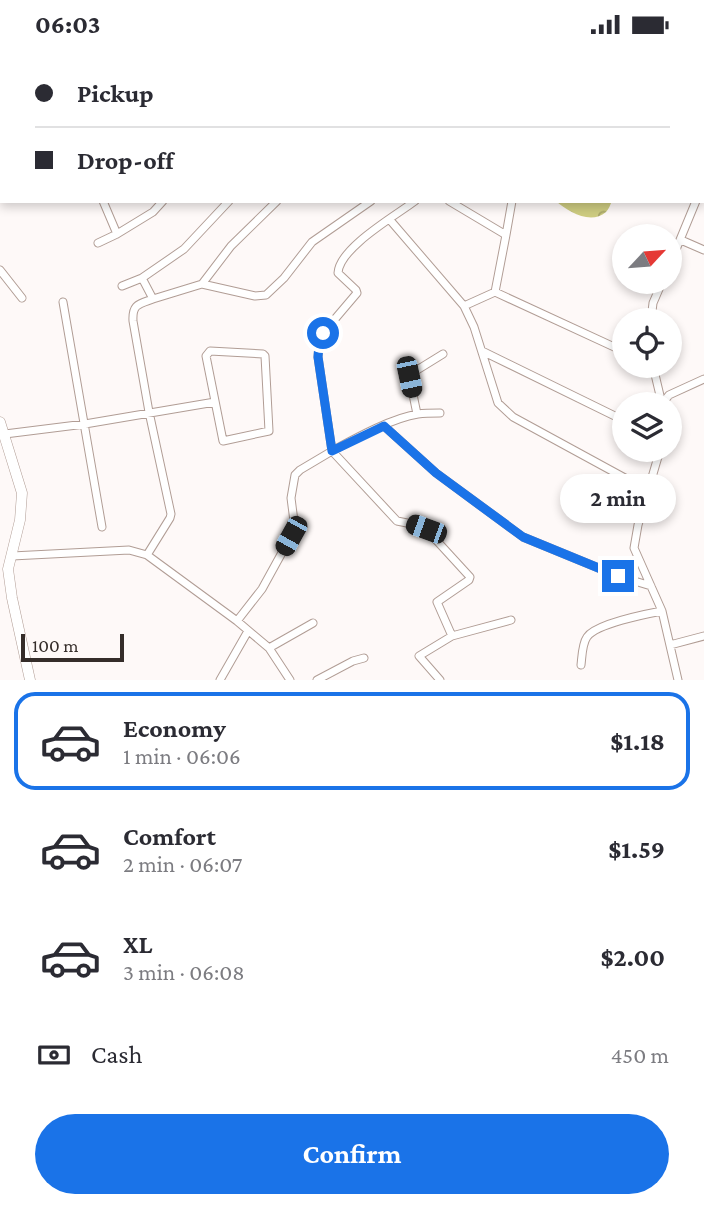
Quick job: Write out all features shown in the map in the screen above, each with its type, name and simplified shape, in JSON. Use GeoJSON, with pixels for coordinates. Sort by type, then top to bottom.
{"type":"FeatureCollection","features":[{"type":"Feature","properties":{"kind":"street"},"geometry":{"type":"LineString","coordinates":[[104,203],[117,234]]}},
{"type":"Feature","properties":{"kind":"street"},"geometry":{"type":"LineString","coordinates":[[150,203],[153,212]]}},
{"type":"Feature","properties":{"kind":"street"},"geometry":{"type":"LineString","coordinates":[[97,243],[153,212],[161,203]]}},
{"type":"Feature","properties":{"kind":"street"},"geometry":{"type":"LineString","coordinates":[[122,286],[142,278],[184,249],[227,203]]}},
{"type":"Feature","properties":{"kind":"street"},"geometry":{"type":"LineString","coordinates":[[202,284],[231,246],[274,203]]}},
{"type":"Feature","properties":{"kind":"street"},"geometry":{"type":"LineString","coordinates":[[147,555],[171,514],[149,412],[132,313],[134,307],[139,303],[202,284],[255,296],[266,295],[284,278],[312,242],[368,203]]}},
{"type":"Feature","properties":{"kind":"street"},"geometry":{"type":"LineString","coordinates":[[412,203],[356,244],[342,260],[338,273],[358,293],[323,333],[318,357],[332,451],[397,521],[426,529],[470,577],[470,580],[437,602],[452,636]]}},
{"type":"Feature","properties":{"kind":"street"},"geometry":{"type":"LineString","coordinates":[[452,203],[506,235]]}},
{"type":"Feature","properties":{"kind":"street"},"geometry":{"type":"LineString","coordinates":[[495,292],[512,203]]}},
{"type":"Feature","properties":{"kind":"street"},"geometry":{"type":"LineString","coordinates":[[682,237],[695,203]]}},
{"type":"Feature","properties":{"kind":"street"},"geometry":{"type":"LineString","coordinates":[[390,220],[464,306],[474,327],[498,403],[513,417],[647,490]]}},
{"type":"Feature","properties":{"kind":"street"},"geometry":{"type":"LineString","coordinates":[[682,240],[704,250]]}},
{"type":"Feature","properties":{"kind":"street"},"geometry":{"type":"LineString","coordinates":[[0,270],[22,298]]}},
{"type":"Feature","properties":{"kind":"street"},"geometry":{"type":"LineString","coordinates":[[142,278],[153,299]]}},
{"type":"Feature","properties":{"kind":"street"},"geometry":{"type":"LineString","coordinates":[[464,306],[495,292],[612,346]]}},
{"type":"Feature","properties":{"kind":"street"},"geometry":{"type":"LineString","coordinates":[[63,302],[102,527]]}},
{"type":"Feature","properties":{"kind":"street"},"geometry":{"type":"LineString","coordinates":[[211,351],[265,356],[269,431],[223,442],[215,402],[206,356],[208,353],[211,351]]}},
{"type":"Feature","properties":{"kind":"street"},"geometry":{"type":"LineString","coordinates":[[482,351],[612,415]]}},
{"type":"Feature","properties":{"kind":"street"},"geometry":{"type":"LineString","coordinates":[[417,414],[409,375],[443,354]]}},
{"type":"Feature","properties":{"kind":"street"},"geometry":{"type":"LineString","coordinates":[[676,392],[704,379]]}},
{"type":"Feature","properties":{"kind":"street"},"geometry":{"type":"LineString","coordinates":[[5,434],[215,402]]}},
{"type":"Feature","properties":{"kind":"street"},"geometry":{"type":"LineString","coordinates":[[237,621],[262,589],[295,529],[291,498],[295,475],[332,451],[384,426],[417,414],[440,413]]}},
{"type":"Feature","properties":{"kind":"street"},"geometry":{"type":"LineString","coordinates":[[0,422],[22,493],[20,520],[12,557],[4,569],[30,680]]}},
{"type":"Feature","properties":{"kind":"street"},"geometry":{"type":"LineString","coordinates":[[384,426],[436,473],[523,537],[618,576],[651,586]]}},
{"type":"Feature","properties":{"kind":"street"},"geometry":{"type":"LineString","coordinates":[[657,462],[647,490],[634,548],[662,611],[678,680]]}},
{"type":"Feature","properties":{"kind":"street"},"geometry":{"type":"LineString","coordinates":[[12,557],[129,550],[147,555],[269,648],[290,680]]}},
{"type":"Feature","properties":{"kind":"street"},"geometry":{"type":"LineString","coordinates":[[581,665],[585,639],[593,632],[635,616],[662,611]]}},
{"type":"Feature","properties":{"kind":"street"},"geometry":{"type":"LineString","coordinates":[[440,680],[419,656],[452,636],[511,620]]}},
{"type":"Feature","properties":{"kind":"street"},"geometry":{"type":"LineString","coordinates":[[269,648],[313,623]]}},
{"type":"Feature","properties":{"kind":"street"},"geometry":{"type":"LineString","coordinates":[[220,680],[248,631]]}},
{"type":"Feature","properties":{"kind":"street"},"geometry":{"type":"LineString","coordinates":[[670,646],[704,636]]}},
{"type":"Feature","properties":{"kind":"street"},"geometry":{"type":"LineString","coordinates":[[317,680],[364,658]]}},
{"type":"Feature","properties":{"kind":"green space"},"geometry":{"type":"Polygon","coordinates":[[[559,203],[611,203],[606,212],[594,217],[580,216],[559,203]]]}},
{"type":"Feature","properties":{"kind":"route"},"geometry":{"type":"LineString","coordinates":[[323,333],[318,357],[332,451],[384,426],[436,473],[523,537],[618,576]]}}]}
